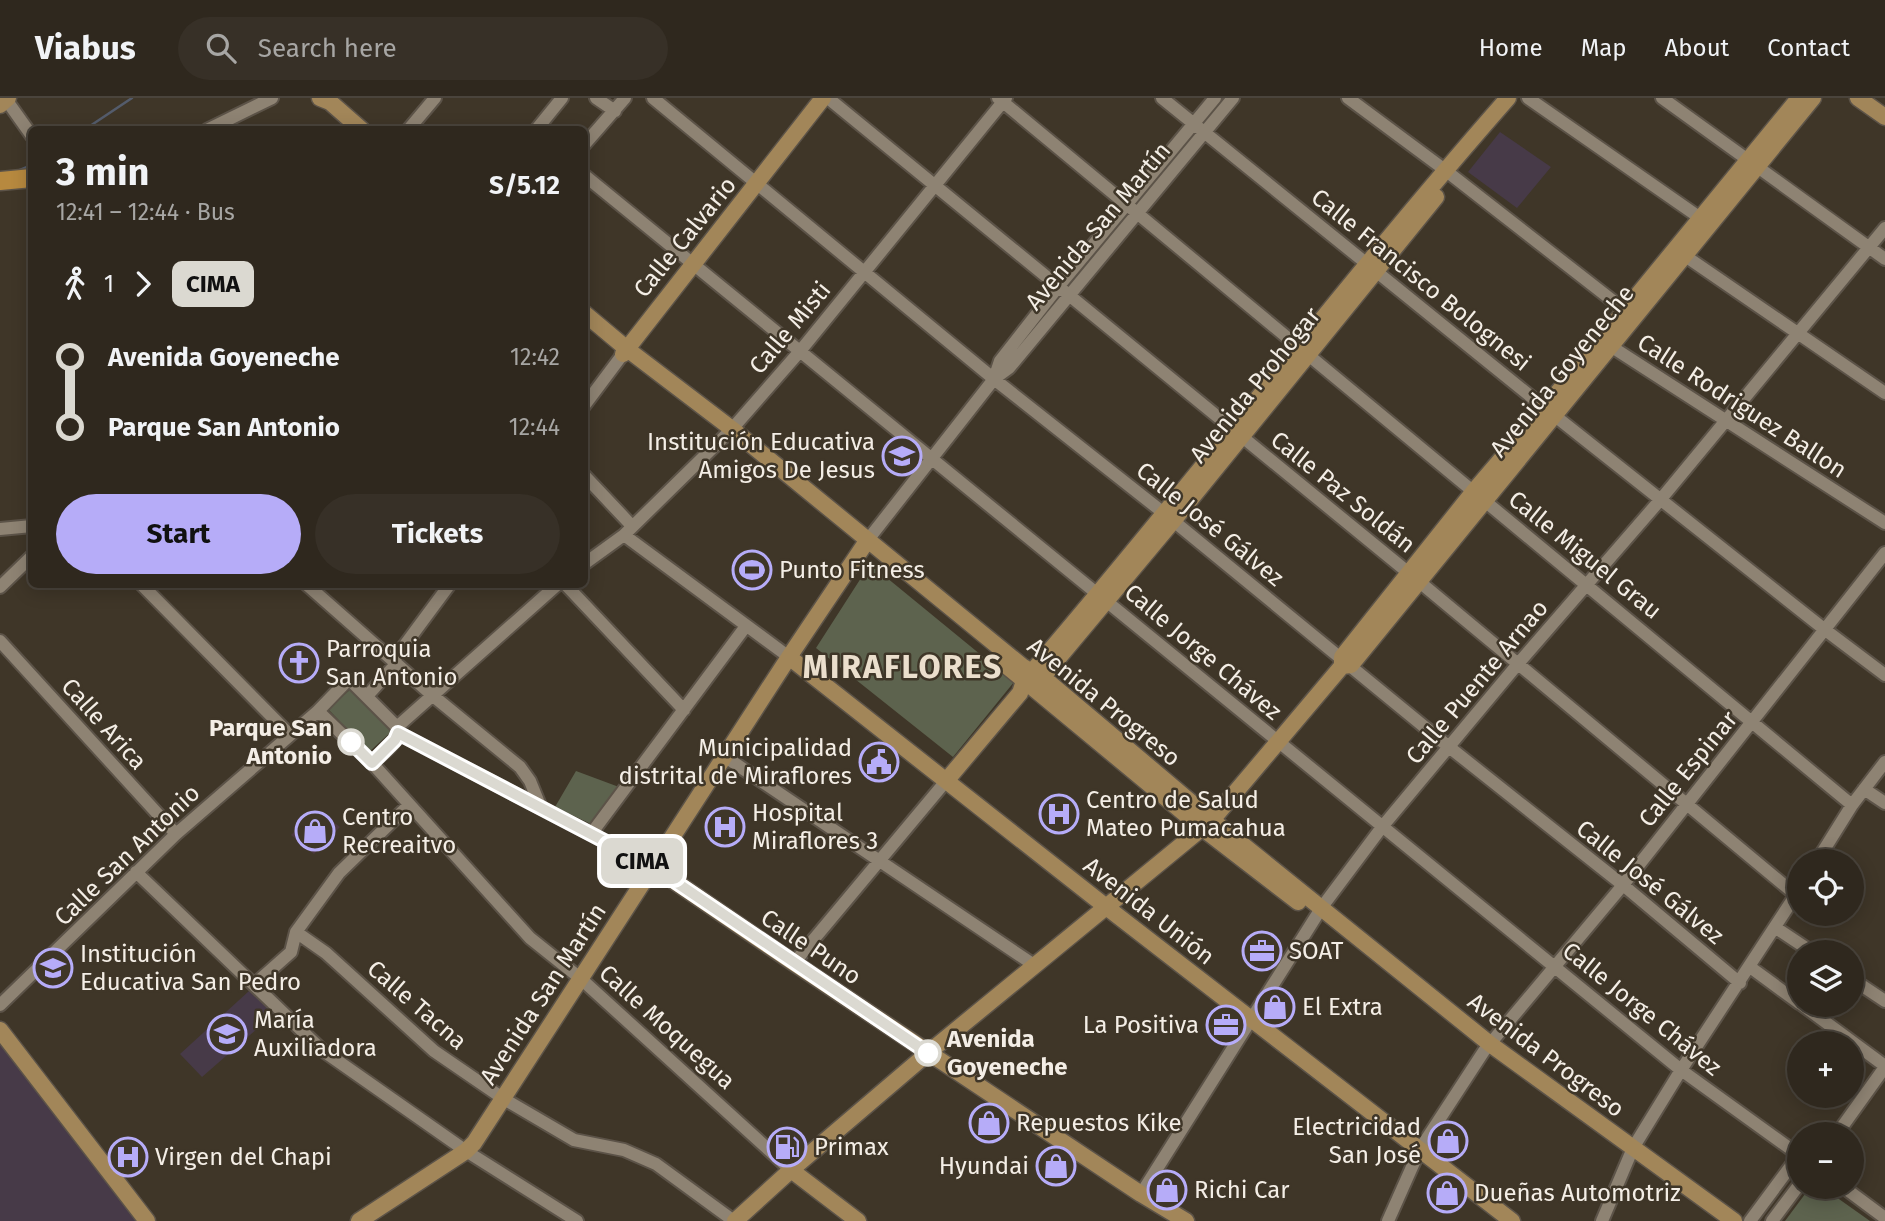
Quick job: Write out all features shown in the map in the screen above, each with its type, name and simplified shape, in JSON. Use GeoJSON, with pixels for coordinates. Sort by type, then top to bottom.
{"type":"FeatureCollection","features":[{"type":"Feature","properties":{"kind":"main road"},"geometry":{"type":"LineString","coordinates":[[0,181],[28,178]]}},
{"type":"Feature","properties":{"kind":"street"},"geometry":{"type":"LineString","coordinates":[[215,126],[272,98]]}},
{"type":"Feature","properties":{"kind":"street"},"geometry":{"type":"LineString","coordinates":[[319,98],[324,107],[345,126]]}},
{"type":"Feature","properties":{"kind":"street"},"geometry":{"type":"LineString","coordinates":[[319,98],[330,102],[357,126]]}},
{"type":"Feature","properties":{"kind":"street"},"geometry":{"type":"LineString","coordinates":[[411,126],[435,98]]}},
{"type":"Feature","properties":{"kind":"street"},"geometry":{"type":"LineString","coordinates":[[539,126],[562,98]]}},
{"type":"Feature","properties":{"kind":"street"},"geometry":{"type":"LineString","coordinates":[[596,98],[615,111]]}},
{"type":"Feature","properties":{"kind":"street"},"geometry":{"type":"LineString","coordinates":[[588,141],[625,98]]}},
{"type":"Feature","properties":{"kind":"street","name":"Calle José Gálvez"},"geometry":{"type":"LineString","coordinates":[[653,98],[994,379],[1623,885],[1740,983]]}},
{"type":"Feature","properties":{"kind":"street","name":"Calle Calvario"},"geometry":{"type":"LineString","coordinates":[[588,401],[655,311],[695,265],[825,98]]}},
{"type":"Feature","properties":{"kind":"street","name":"Calle Paz Soldán"},"geometry":{"type":"LineString","coordinates":[[825,98],[1787,885]]}},
{"type":"Feature","properties":{"kind":"street","name":"Calle Francisco Bolognesi"},"geometry":{"type":"LineString","coordinates":[[1162,98],[1373,266],[1550,412],[1885,675]]}},
{"type":"Feature","properties":{"kind":"street","name":"Avenida San Martín"},"geometry":{"type":"LineString","coordinates":[[466,1152],[504,1099],[652,866],[865,544],[994,379],[1009,369],[1138,213],[1199,129],[1215,98]]}},
{"type":"Feature","properties":{"kind":"street","name":"Avenida San Martín"},"geometry":{"type":"LineString","coordinates":[[994,379],[1000,361],[1127,204],[1199,129],[1233,98]]}},
{"type":"Feature","properties":{"kind":"street"},"geometry":{"type":"LineString","coordinates":[[1348,98],[1630,314]]}},
{"type":"Feature","properties":{"kind":"street","name":"Avenida Prohogar"},"geometry":{"type":"LineString","coordinates":[[794,963],[878,860],[1169,518],[1508,98]]}},
{"type":"Feature","properties":{"kind":"street","name":"Avenida Prohogar"},"geometry":{"type":"LineString","coordinates":[[1449,173],[1519,98]]}},
{"type":"Feature","properties":{"kind":"street"},"geometry":{"type":"LineString","coordinates":[[1528,98],[1704,221]]}},
{"type":"Feature","properties":{"kind":"street"},"geometry":{"type":"LineString","coordinates":[[1662,98],[1885,259]]}},
{"type":"Feature","properties":{"kind":"street","name":"Avenida Goyeneche"},"geometry":{"type":"LineString","coordinates":[[734,1221],[928,1053],[1207,824],[1345,663],[1680,253],[1752,163],[1799,98]]}},
{"type":"Feature","properties":{"kind":"street","name":"Avenida Goyeneche"},"geometry":{"type":"LineString","coordinates":[[1752,163],[1814,98]]}},
{"type":"Feature","properties":{"kind":"street"},"geometry":{"type":"LineString","coordinates":[[1858,98],[1885,117]]}},
{"type":"Feature","properties":{"kind":"street","name":"Calle Misti"},"geometry":{"type":"LineString","coordinates":[[588,561],[628,530],[729,432],[801,350],[1002,99]]}},
{"type":"Feature","properties":{"kind":"street","name":"Calle Miguel Grau"},"geometry":{"type":"LineString","coordinates":[[1002,99],[1852,805]]}},
{"type":"Feature","properties":{"kind":"street"},"geometry":{"type":"LineString","coordinates":[[5,100],[28,131]]}},
{"type":"Feature","properties":{"kind":"street","name":"Calle Jorge Chávez"},"geometry":{"type":"LineString","coordinates":[[588,178],[1681,1070],[1787,1146]]}},
{"type":"Feature","properties":{"kind":"street","name":"Calle Puente Arnao"},"geometry":{"type":"LineString","coordinates":[[1141,1194],[1319,911],[1382,827],[1517,665],[1661,499],[1885,228]]}},
{"type":"Feature","properties":{"kind":"street"},"geometry":{"type":"LineString","coordinates":[[1680,253],[1885,393]]}},
{"type":"Feature","properties":{"kind":"street","name":"Avenida Goyeneche"},"geometry":{"type":"LineString","coordinates":[[1550,412],[1612,347],[1630,314]]}},
{"type":"Feature","properties":{"kind":"street","name":"Avenida Progreso"},"geometry":{"type":"LineString","coordinates":[[588,317],[625,351]]}},
{"type":"Feature","properties":{"kind":"street","name":"Avenida Progreso"},"geometry":{"type":"LineString","coordinates":[[588,323],[729,432],[1030,682],[1487,1048],[1631,1153],[1717,1221]]}},
{"type":"Feature","properties":{"kind":"street","name":"Calle Rodriguez Ballon"},"geometry":{"type":"LineString","coordinates":[[1612,347],[1885,523]]}},
{"type":"Feature","properties":{"kind":"street","name":"Avenida Unión"},"geometry":{"type":"LineString","coordinates":[[588,480],[628,530],[746,626],[1512,1221]]}},
{"type":"Feature","properties":{"kind":"street"},"geometry":{"type":"LineString","coordinates":[[0,529],[28,526]]}},
{"type":"Feature","properties":{"kind":"street","name":"Calle Espinar"},"geometry":{"type":"LineString","coordinates":[[1388,1221],[1420,1149],[1487,1048],[1623,885],[1885,553]]}},
{"type":"Feature","properties":{"kind":"street"},"geometry":{"type":"LineString","coordinates":[[0,587],[28,560]]}},
{"type":"Feature","properties":{"kind":"street"},"geometry":{"type":"LineString","coordinates":[[145,588],[290,735]]}},
{"type":"Feature","properties":{"kind":"street"},"geometry":{"type":"LineString","coordinates":[[310,588],[394,663],[520,767],[530,781],[541,808]]}},
{"type":"Feature","properties":{"kind":"street"},"geometry":{"type":"LineString","coordinates":[[367,696],[447,588]]}},
{"type":"Feature","properties":{"kind":"street"},"geometry":{"type":"LineString","coordinates":[[372,763],[395,740],[398,730],[432,695],[553,588]]}},
{"type":"Feature","properties":{"kind":"street"},"geometry":{"type":"LineString","coordinates":[[569,588],[684,710]]}},
{"type":"Feature","properties":{"kind":"street"},"geometry":{"type":"LineString","coordinates":[[591,834],[746,626]]}},
{"type":"Feature","properties":{"kind":"street","name":"Calle Arica"},"geometry":{"type":"LineString","coordinates":[[0,641],[176,834]]}},
{"type":"Feature","properties":{"kind":"street","name":"Calle San Antonio"},"geometry":{"type":"LineString","coordinates":[[0,1005],[176,834],[318,710],[346,682],[351,681],[367,696]]}},
{"type":"Feature","properties":{"kind":"street","name":"Calle Puno"},"geometry":{"type":"LineString","coordinates":[[367,696],[398,730],[652,866],[1141,1194],[1164,1216],[1186,1221]]}},
{"type":"Feature","properties":{"kind":"street","name":"Calle Moquegua"},"geometry":{"type":"LineString","coordinates":[[318,710],[372,763],[530,938],[580,978],[791,1170],[858,1221]]}},
{"type":"Feature","properties":{"kind":"street"},"geometry":{"type":"LineString","coordinates":[[724,756],[1034,965]]}},
{"type":"Feature","properties":{"kind":"street"},"geometry":{"type":"LineString","coordinates":[[1824,849],[1852,805],[1885,762]]}},
{"type":"Feature","properties":{"kind":"street"},"geometry":{"type":"LineString","coordinates":[[1864,789],[1885,803]]}},
{"type":"Feature","properties":{"kind":"street"},"geometry":{"type":"LineString","coordinates":[[255,984],[291,952],[296,932],[339,873],[409,805]]}},
{"type":"Feature","properties":{"kind":"street"},"geometry":{"type":"LineString","coordinates":[[136,872],[322,1049],[466,1152],[577,1221]]}},
{"type":"Feature","properties":{"kind":"street"},"geometry":{"type":"LineString","coordinates":[[1602,1221],[1631,1153],[1681,1070],[1787,910]]}},
{"type":"Feature","properties":{"kind":"street"},"geometry":{"type":"LineString","coordinates":[[1776,928],[1794,940]]}},
{"type":"Feature","properties":{"kind":"street","name":"Calle Tacna"},"geometry":{"type":"LineString","coordinates":[[296,932],[326,953],[434,1051],[504,1099],[574,1140],[624,1150],[656,1164],[734,1221]]}},
{"type":"Feature","properties":{"kind":"street"},"geometry":{"type":"LineString","coordinates":[[1750,967],[1787,994]]}},
{"type":"Feature","properties":{"kind":"street"},"geometry":{"type":"LineString","coordinates":[[1864,987],[1885,1001]]}},
{"type":"Feature","properties":{"kind":"street"},"geometry":{"type":"LineString","coordinates":[[1818,1017],[1885,1066],[1845,1122]]}},
{"type":"Feature","properties":{"kind":"street"},"geometry":{"type":"LineString","coordinates":[[0,1030],[147,1221]]}},
{"type":"Feature","properties":{"kind":"street"},"geometry":{"type":"LineString","coordinates":[[359,1221],[466,1152]]}},
{"type":"Feature","properties":{"kind":"street","name":"Avenida Progreso"},"geometry":{"type":"LineString","coordinates":[[1631,1153],[1734,1221]]}},
{"type":"Feature","properties":{"kind":"street"},"geometry":{"type":"LineString","coordinates":[[1750,1221],[1787,1171]]}},
{"type":"Feature","properties":{"kind":"street"},"geometry":{"type":"LineString","coordinates":[[1772,1221],[1788,1199]]}},
{"type":"Feature","properties":{"kind":"street"},"geometry":{"type":"LineString","coordinates":[[1859,1199],[1885,1218]]}},
{"type":"Feature","properties":{"kind":"shaded area"},"geometry":{"type":"Polygon","coordinates":[[[1500,132],[1551,167],[1517,208],[1468,172],[1500,132]]]}},
{"type":"Feature","properties":{"kind":"shaded area","name":"Centro Recreaitvo"},"geometry":{"type":"Polygon","coordinates":[[[317,810],[340,827],[314,854],[291,835],[317,810]]]}},
{"type":"Feature","properties":{"kind":"shaded area","name":"María Auxiliadora"},"geometry":{"type":"Polygon","coordinates":[[[249,991],[274,1014],[202,1077],[180,1054],[249,991]]]}},
{"type":"Feature","properties":{"kind":"shaded area"},"geometry":{"type":"Polygon","coordinates":[[[0,1038],[139,1221],[0,1221],[0,1038]]]}},
{"type":"Feature","properties":{"kind":"green space"},"geometry":{"type":"Polygon","coordinates":[[[870,564],[1014,682],[953,757],[816,648],[870,564]]]}},
{"type":"Feature","properties":{"kind":"green space"},"geometry":{"type":"Polygon","coordinates":[[[352,688],[393,730],[369,752],[328,709],[352,688]]]}},
{"type":"Feature","properties":{"kind":"green space"},"geometry":{"type":"Polygon","coordinates":[[[576,771],[619,787],[593,825],[555,807],[576,771]]]}},
{"type":"Feature","properties":{"kind":"green space"},"geometry":{"type":"Polygon","coordinates":[[[1801,1199],[1839,1199],[1870,1221],[1785,1221],[1801,1199]]]}},
{"type":"Feature","properties":{"kind":"waterway"},"geometry":{"type":"LineString","coordinates":[[90,126],[132,98]]}},
{"type":"Feature","properties":{"kind":"waterway"},"geometry":{"type":"LineString","coordinates":[[15,172],[28,167]]}},
{"type":"Feature","properties":{"kind":"bus line","name":"CIMA"},"geometry":{"type":"LineString","coordinates":[[351,742],[372,763],[387,750],[398,733],[652,866],[928,1053]]}},
{"type":"Feature","properties":{"kind":"place","name":"Institución Educativa Amigos De Jesus"},"geometry":{"type":"Point","coordinates":[902,456]}},
{"type":"Feature","properties":{"kind":"place","name":"Punto Fitness"},"geometry":{"type":"Point","coordinates":[752,570]}},
{"type":"Feature","properties":{"kind":"place","name":"Parroquia San Antonio"},"geometry":{"type":"Point","coordinates":[299,663]}},
{"type":"Feature","properties":{"kind":"place","name":"Parque San Antonio"},"geometry":{"type":"Point","coordinates":[351,742]}},
{"type":"Feature","properties":{"kind":"place","name":"Municipalidad distrital de Miraflores"},"geometry":{"type":"Point","coordinates":[879,762]}},
{"type":"Feature","properties":{"kind":"place","name":"Centro de Salud Mateo Pumacahua"},"geometry":{"type":"Point","coordinates":[1059,814]}},
{"type":"Feature","properties":{"kind":"place","name":"Hospital Miraflores 3"},"geometry":{"type":"Point","coordinates":[725,827]}},
{"type":"Feature","properties":{"kind":"place","name":"Centro Recreaitvo"},"geometry":{"type":"Point","coordinates":[315,831]}},
{"type":"Feature","properties":{"kind":"place","name":"SOAT"},"geometry":{"type":"Point","coordinates":[1262,951]}},
{"type":"Feature","properties":{"kind":"place","name":"Institución Educativa San Pedro"},"geometry":{"type":"Point","coordinates":[53,968]}},
{"type":"Feature","properties":{"kind":"place","name":"El Extra"},"geometry":{"type":"Point","coordinates":[1275,1007]}},
{"type":"Feature","properties":{"kind":"place","name":"La Positiva"},"geometry":{"type":"Point","coordinates":[1226,1025]}},
{"type":"Feature","properties":{"kind":"place","name":"María Auxiliadora"},"geometry":{"type":"Point","coordinates":[227,1034]}},
{"type":"Feature","properties":{"kind":"place","name":"Avenida Goyeneche"},"geometry":{"type":"Point","coordinates":[928,1053]}},
{"type":"Feature","properties":{"kind":"place","name":"Repuestos Kike"},"geometry":{"type":"Point","coordinates":[989,1123]}},
{"type":"Feature","properties":{"kind":"place","name":"Electricidad San José"},"geometry":{"type":"Point","coordinates":[1448,1141]}},
{"type":"Feature","properties":{"kind":"place","name":"Primax"},"geometry":{"type":"Point","coordinates":[787,1147]}},
{"type":"Feature","properties":{"kind":"place","name":"Virgen del Chapi"},"geometry":{"type":"Point","coordinates":[128,1157]}},
{"type":"Feature","properties":{"kind":"place","name":"Hyundai"},"geometry":{"type":"Point","coordinates":[1056,1166]}},
{"type":"Feature","properties":{"kind":"place","name":"Richi Car"},"geometry":{"type":"Point","coordinates":[1167,1190]}},
{"type":"Feature","properties":{"kind":"place","name":"Dueñas Automotriz"},"geometry":{"type":"Point","coordinates":[1447,1193]}},
{"type":"Feature","properties":{"kind":"district","name":"MIRAFLORES"},"geometry":{"type":"Point","coordinates":[903,667]}}]}
